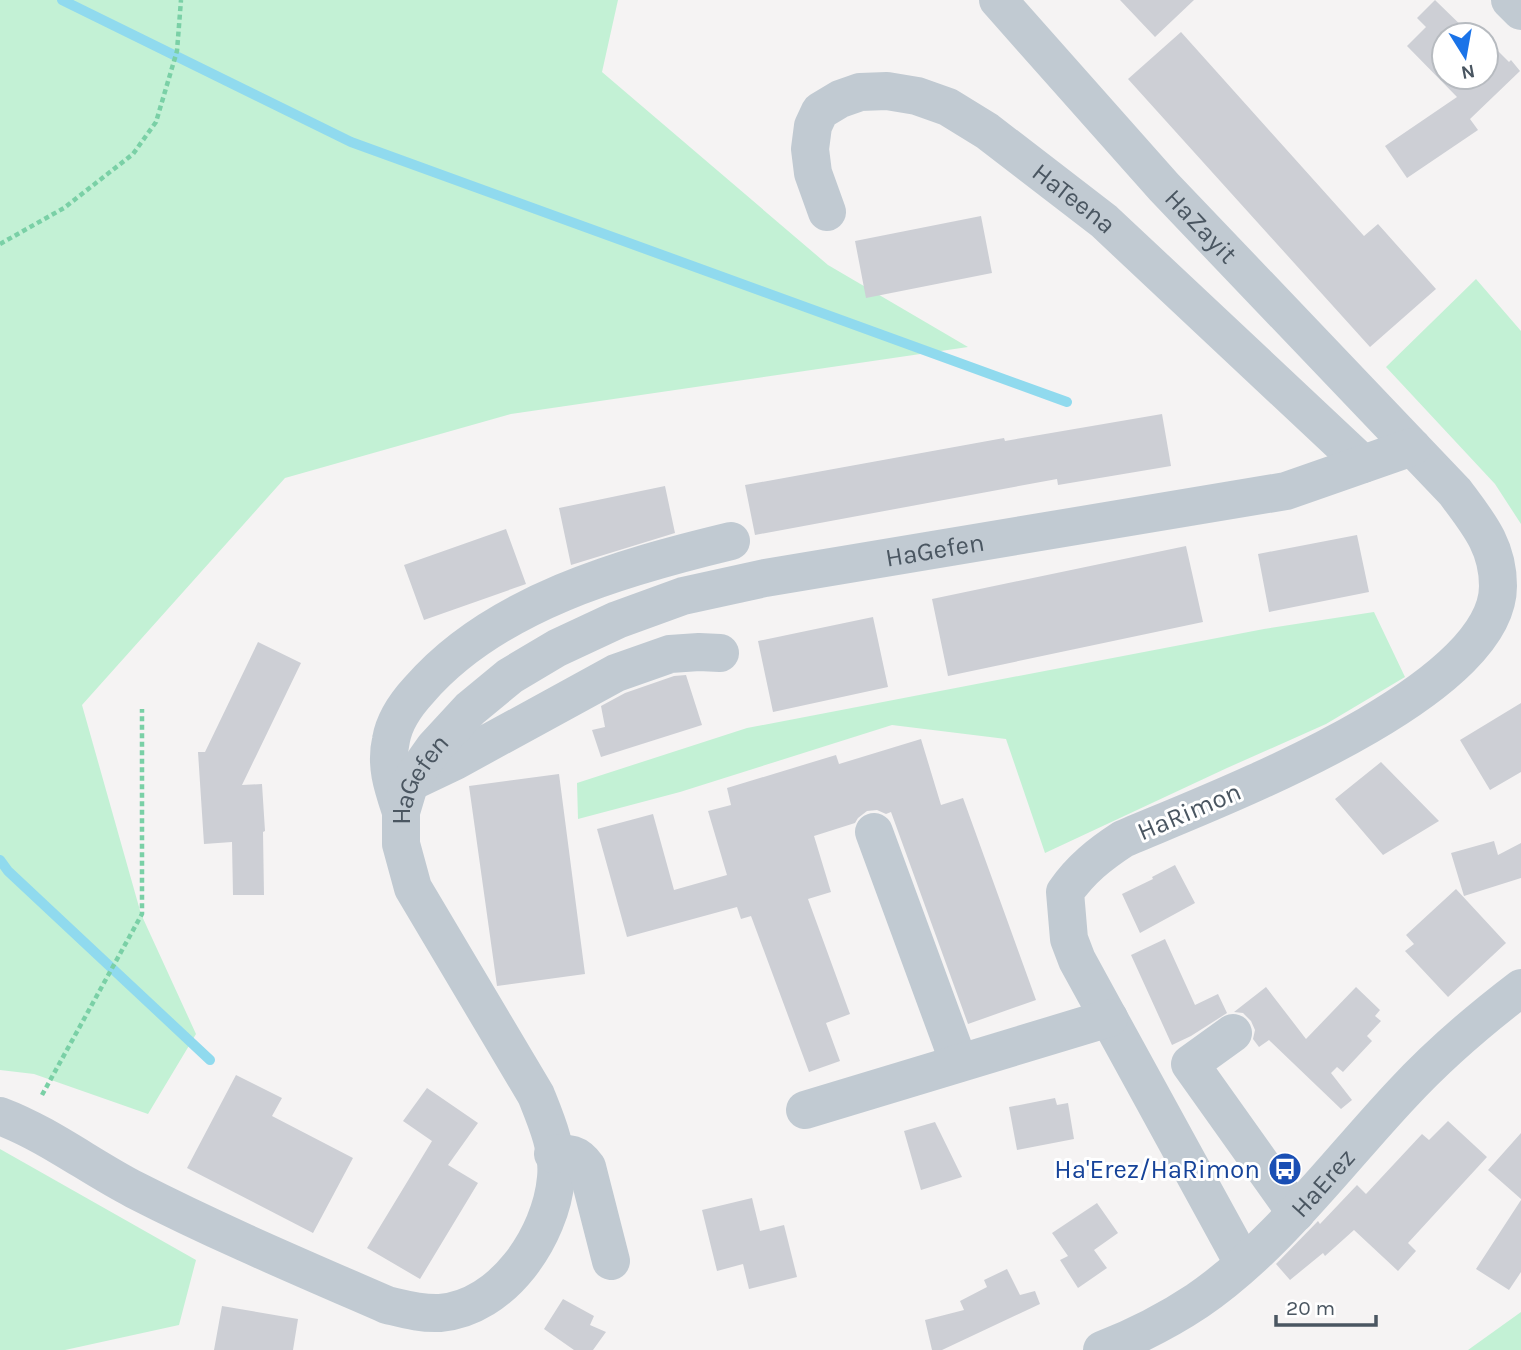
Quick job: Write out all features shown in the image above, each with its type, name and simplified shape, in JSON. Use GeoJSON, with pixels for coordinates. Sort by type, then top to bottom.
{"type":"FeatureCollection","features":[{"type":"Feature","properties":{"kind":"street","name":"HaZayit"},"geometry":{"type":"LineString","coordinates":[[998,0],[1164,187],[1412,447]]}},
{"type":"Feature","properties":{"kind":"street"},"geometry":{"type":"LineString","coordinates":[[1510,0],[1521,11]]}},
{"type":"Feature","properties":{"kind":"street","name":"HaTeena"},"geometry":{"type":"LineString","coordinates":[[827,212],[813,173],[810,149],[813,126],[820,111],[840,99],[860,92],[916,96],[948,107],[987,131],[1104,222],[1363,464]]}},
{"type":"Feature","properties":{"kind":"street","name":"HaGefen"},"geometry":{"type":"LineString","coordinates":[[12,1121],[178,1212],[387,1305],[415,1312],[440,1312],[461,1308],[482,1299],[509,1278],[532,1251],[550,1211],[557,1176],[550,1133],[536,1095],[413,888],[401,844],[406,797],[434,748],[470,709],[510,676],[557,648],[617,620],[683,596],[765,578],[1286,491],[1412,447]]}},
{"type":"Feature","properties":{"kind":"street","name":"HaRimon"},"geometry":{"type":"LineString","coordinates":[[1243,1263],[1077,960],[1069,939],[1065,892],[1077,875],[1099,855],[1123,839],[1292,767],[1387,715],[1434,681],[1470,650],[1489,621],[1499,589],[1495,555],[1482,527],[1455,492],[1412,447]]}},
{"type":"Feature","properties":{"kind":"street"},"geometry":{"type":"LineString","coordinates":[[720,653],[670,654],[616,673],[455,761],[406,797],[389,774],[391,739],[407,704],[443,665],[471,643],[515,616],[565,592],[630,568],[731,541]]}},
{"type":"Feature","properties":{"kind":"street"},"geometry":{"type":"LineString","coordinates":[[874,832],[959,1063]]}},
{"type":"Feature","properties":{"kind":"street","name":"HaErez"},"geometry":{"type":"LineString","coordinates":[[1102,1350],[1144,1331],[1197,1301],[1243,1263],[1296,1213],[1404,1092],[1458,1040],[1521,988]]}},
{"type":"Feature","properties":{"kind":"street"},"geometry":{"type":"LineString","coordinates":[[804,1110],[1109,1018]]}},
{"type":"Feature","properties":{"kind":"street"},"geometry":{"type":"LineString","coordinates":[[1233,1033],[1190,1064],[1296,1213]]}},
{"type":"Feature","properties":{"kind":"street"},"geometry":{"type":"LineString","coordinates":[[553,1154],[572,1153],[587,1167],[611,1261]]}},
{"type":"Feature","properties":{"kind":"path"},"geometry":{"type":"LineString","coordinates":[[0,244],[64,208],[133,154],[156,122],[177,51],[181,0]]}},
{"type":"Feature","properties":{"kind":"path"},"geometry":{"type":"LineString","coordinates":[[12,1121],[142,914],[142,709]]}},
{"type":"Feature","properties":{"kind":"green space"},"geometry":{"type":"Polygon","coordinates":[[[0,0],[618,0],[602,72],[828,265],[968,347],[511,414],[285,478],[82,705],[141,914],[196,1034],[148,1114],[34,1074],[0,1070],[0,0]]]}},
{"type":"Feature","properties":{"kind":"green space"},"geometry":{"type":"Polygon","coordinates":[[[1476,279],[1521,331],[1521,524],[1495,484],[1386,367],[1476,279]]]}},
{"type":"Feature","properties":{"kind":"green space"},"geometry":{"type":"Polygon","coordinates":[[[1374,612],[1405,677],[1326,724],[1045,853],[1006,739],[892,725],[680,792],[578,819],[577,783],[747,728],[1264,629],[1374,612]]]}},
{"type":"Feature","properties":{"kind":"green space"},"geometry":{"type":"Polygon","coordinates":[[[0,1149],[196,1260],[179,1325],[65,1350],[0,1350],[0,1149]]]}},
{"type":"Feature","properties":{"kind":"green space"},"geometry":{"type":"Polygon","coordinates":[[[1521,1312],[1521,1350],[1468,1350],[1521,1312]]]}},
{"type":"Feature","properties":{"kind":"building"},"geometry":{"type":"Polygon","coordinates":[[[1120,0],[1194,0],[1155,37],[1120,0]]]}},
{"type":"Feature","properties":{"kind":"building"},"geometry":{"type":"Polygon","coordinates":[[[1435,0],[1457,21],[1430,21],[1430,69],[1407,46],[1426,27],[1417,18],[1435,0]]]}},
{"type":"Feature","properties":{"kind":"building"},"geometry":{"type":"Polygon","coordinates":[[[1181,32],[1364,236],[1378,224],[1436,289],[1370,347],[1128,79],[1181,32]]]}},
{"type":"Feature","properties":{"kind":"building"},"geometry":{"type":"Polygon","coordinates":[[[1500,53],[1509,62],[1511,60],[1520,71],[1500,90],[1500,53]]]}},
{"type":"Feature","properties":{"kind":"building"},"geometry":{"type":"Polygon","coordinates":[[[1451,91],[1499,91],[1470,119],[1478,130],[1407,178],[1385,146],[1457,97],[1451,91]]]}},
{"type":"Feature","properties":{"kind":"building"},"geometry":{"type":"Polygon","coordinates":[[[981,216],[992,273],[866,298],[855,241],[981,216]]]}},
{"type":"Feature","properties":{"kind":"building"},"geometry":{"type":"Polygon","coordinates":[[[1162,414],[1171,466],[1058,485],[1057,479],[755,535],[745,485],[1004,438],[1005,441],[1162,414]]]}},
{"type":"Feature","properties":{"kind":"building"},"geometry":{"type":"Polygon","coordinates":[[[665,486],[675,533],[571,565],[559,508],[665,486]]]}},
{"type":"Feature","properties":{"kind":"building"},"geometry":{"type":"Polygon","coordinates":[[[506,529],[526,584],[424,620],[404,565],[506,529]]]}},
{"type":"Feature","properties":{"kind":"building"},"geometry":{"type":"Polygon","coordinates":[[[1357,535],[1369,592],[1269,612],[1258,554],[1357,535]]]}},
{"type":"Feature","properties":{"kind":"building"},"geometry":{"type":"Polygon","coordinates":[[[1186,546],[1203,622],[948,676],[932,599],[1186,546]]]}},
{"type":"Feature","properties":{"kind":"building"},"geometry":{"type":"Polygon","coordinates":[[[873,617],[888,687],[773,712],[758,641],[873,617]]]}},
{"type":"Feature","properties":{"kind":"building"},"geometry":{"type":"Polygon","coordinates":[[[258,642],[301,663],[242,785],[262,784],[265,831],[264,895],[233,895],[232,842],[204,844],[198,752],[205,752],[258,642]]]}},
{"type":"Feature","properties":{"kind":"building"},"geometry":{"type":"Polygon","coordinates":[[[686,675],[702,725],[601,757],[592,730],[605,727],[601,706],[625,693],[674,676],[686,675]]]}},
{"type":"Feature","properties":{"kind":"building"},"geometry":{"type":"Polygon","coordinates":[[[1521,703],[1521,772],[1490,790],[1460,740],[1521,703]]]}},
{"type":"Feature","properties":{"kind":"building"},"geometry":{"type":"Polygon","coordinates":[[[921,739],[941,805],[963,798],[1036,1000],[968,1024],[891,812],[886,814],[877,810],[867,811],[855,823],[814,836],[831,892],[808,899],[850,1014],[826,1023],[840,1061],[809,1072],[751,916],[741,919],[737,907],[627,937],[597,829],[653,814],[674,890],[727,875],[708,811],[731,805],[727,788],[836,755],[839,764],[921,739]]]}},
{"type":"Feature","properties":{"kind":"building"},"geometry":{"type":"Polygon","coordinates":[[[1381,762],[1439,821],[1383,855],[1335,799],[1381,762]]]}},
{"type":"Feature","properties":{"kind":"building"},"geometry":{"type":"Polygon","coordinates":[[[559,774],[585,974],[497,986],[469,786],[559,774]]]}},
{"type":"Feature","properties":{"kind":"building"},"geometry":{"type":"Polygon","coordinates":[[[1494,841],[1498,855],[1521,843],[1521,878],[1464,896],[1451,853],[1494,841]]]}},
{"type":"Feature","properties":{"kind":"building"},"geometry":{"type":"Polygon","coordinates":[[[1175,865],[1195,903],[1140,933],[1122,894],[1175,865]]]}},
{"type":"Feature","properties":{"kind":"building"},"geometry":{"type":"Polygon","coordinates":[[[1456,889],[1506,943],[1448,997],[1405,951],[1414,944],[1406,935],[1456,889]]]}},
{"type":"Feature","properties":{"kind":"building"},"geometry":{"type":"Polygon","coordinates":[[[1165,939],[1195,1005],[1218,994],[1227,1013],[1172,1045],[1131,955],[1165,939]]]}},
{"type":"Feature","properties":{"kind":"building"},"geometry":{"type":"Polygon","coordinates":[[[1266,987],[1306,1039],[1356,987],[1380,1010],[1375,1016],[1381,1021],[1367,1036],[1372,1041],[1343,1072],[1337,1067],[1331,1073],[1352,1100],[1341,1109],[1269,1040],[1259,1047],[1253,1039],[1255,1030],[1251,1021],[1243,1013],[1234,1012],[1266,987]]]}},
{"type":"Feature","properties":{"kind":"building"},"geometry":{"type":"Polygon","coordinates":[[[236,1075],[282,1098],[272,1116],[353,1158],[313,1233],[187,1168],[236,1075]]]}},
{"type":"Feature","properties":{"kind":"building"},"geometry":{"type":"Polygon","coordinates":[[[427,1088],[478,1123],[448,1165],[478,1183],[420,1279],[367,1248],[432,1141],[403,1121],[427,1088]]]}},
{"type":"Feature","properties":{"kind":"building"},"geometry":{"type":"Polygon","coordinates":[[[1055,1098],[1057,1105],[1068,1103],[1074,1139],[1017,1150],[1009,1107],[1055,1098]]]}},
{"type":"Feature","properties":{"kind":"building"},"geometry":{"type":"Polygon","coordinates":[[[1448,1121],[1487,1157],[1408,1243],[1416,1251],[1398,1271],[1354,1230],[1325,1256],[1323,1253],[1290,1280],[1276,1264],[1318,1221],[1320,1224],[1357,1185],[1366,1194],[1422,1134],[1429,1140],[1448,1121]]]}},
{"type":"Feature","properties":{"kind":"building"},"geometry":{"type":"Polygon","coordinates":[[[935,1122],[962,1177],[921,1190],[904,1131],[935,1122]]]}},
{"type":"Feature","properties":{"kind":"building"},"geometry":{"type":"Polygon","coordinates":[[[1521,1133],[1521,1199],[1488,1170],[1521,1133]]]}},
{"type":"Feature","properties":{"kind":"building"},"geometry":{"type":"Polygon","coordinates":[[[752,1198],[760,1231],[784,1225],[797,1277],[749,1289],[743,1264],[717,1271],[702,1210],[752,1198]]]}},
{"type":"Feature","properties":{"kind":"building"},"geometry":{"type":"Polygon","coordinates":[[[1521,1200],[1521,1272],[1509,1290],[1476,1269],[1521,1200]]]}},
{"type":"Feature","properties":{"kind":"building"},"geometry":{"type":"Polygon","coordinates":[[[1097,1203],[1118,1233],[1094,1250],[1107,1268],[1078,1288],[1060,1260],[1068,1256],[1052,1233],[1097,1203]]]}},
{"type":"Feature","properties":{"kind":"building"},"geometry":{"type":"Polygon","coordinates":[[[1007,1269],[1020,1295],[1035,1291],[1040,1304],[942,1350],[932,1350],[925,1320],[964,1310],[960,1301],[987,1287],[984,1280],[1007,1269]]]}},
{"type":"Feature","properties":{"kind":"building"},"geometry":{"type":"Polygon","coordinates":[[[563,1299],[594,1316],[590,1325],[606,1332],[593,1350],[574,1350],[544,1329],[563,1299]]]}},
{"type":"Feature","properties":{"kind":"building"},"geometry":{"type":"Polygon","coordinates":[[[222,1306],[298,1319],[293,1350],[214,1350],[222,1306]]]}},
{"type":"Feature","properties":{"kind":"waterway"},"geometry":{"type":"LineString","coordinates":[[62,0],[351,142],[1067,402]]}},
{"type":"Feature","properties":{"kind":"waterway"},"geometry":{"type":"LineString","coordinates":[[0,860],[8,871],[210,1060]]}},
{"type":"Feature","properties":{"kind":"place","name":"Ha'Erez/HaRimon"},"geometry":{"type":"Point","coordinates":[1285,1169]}}]}
